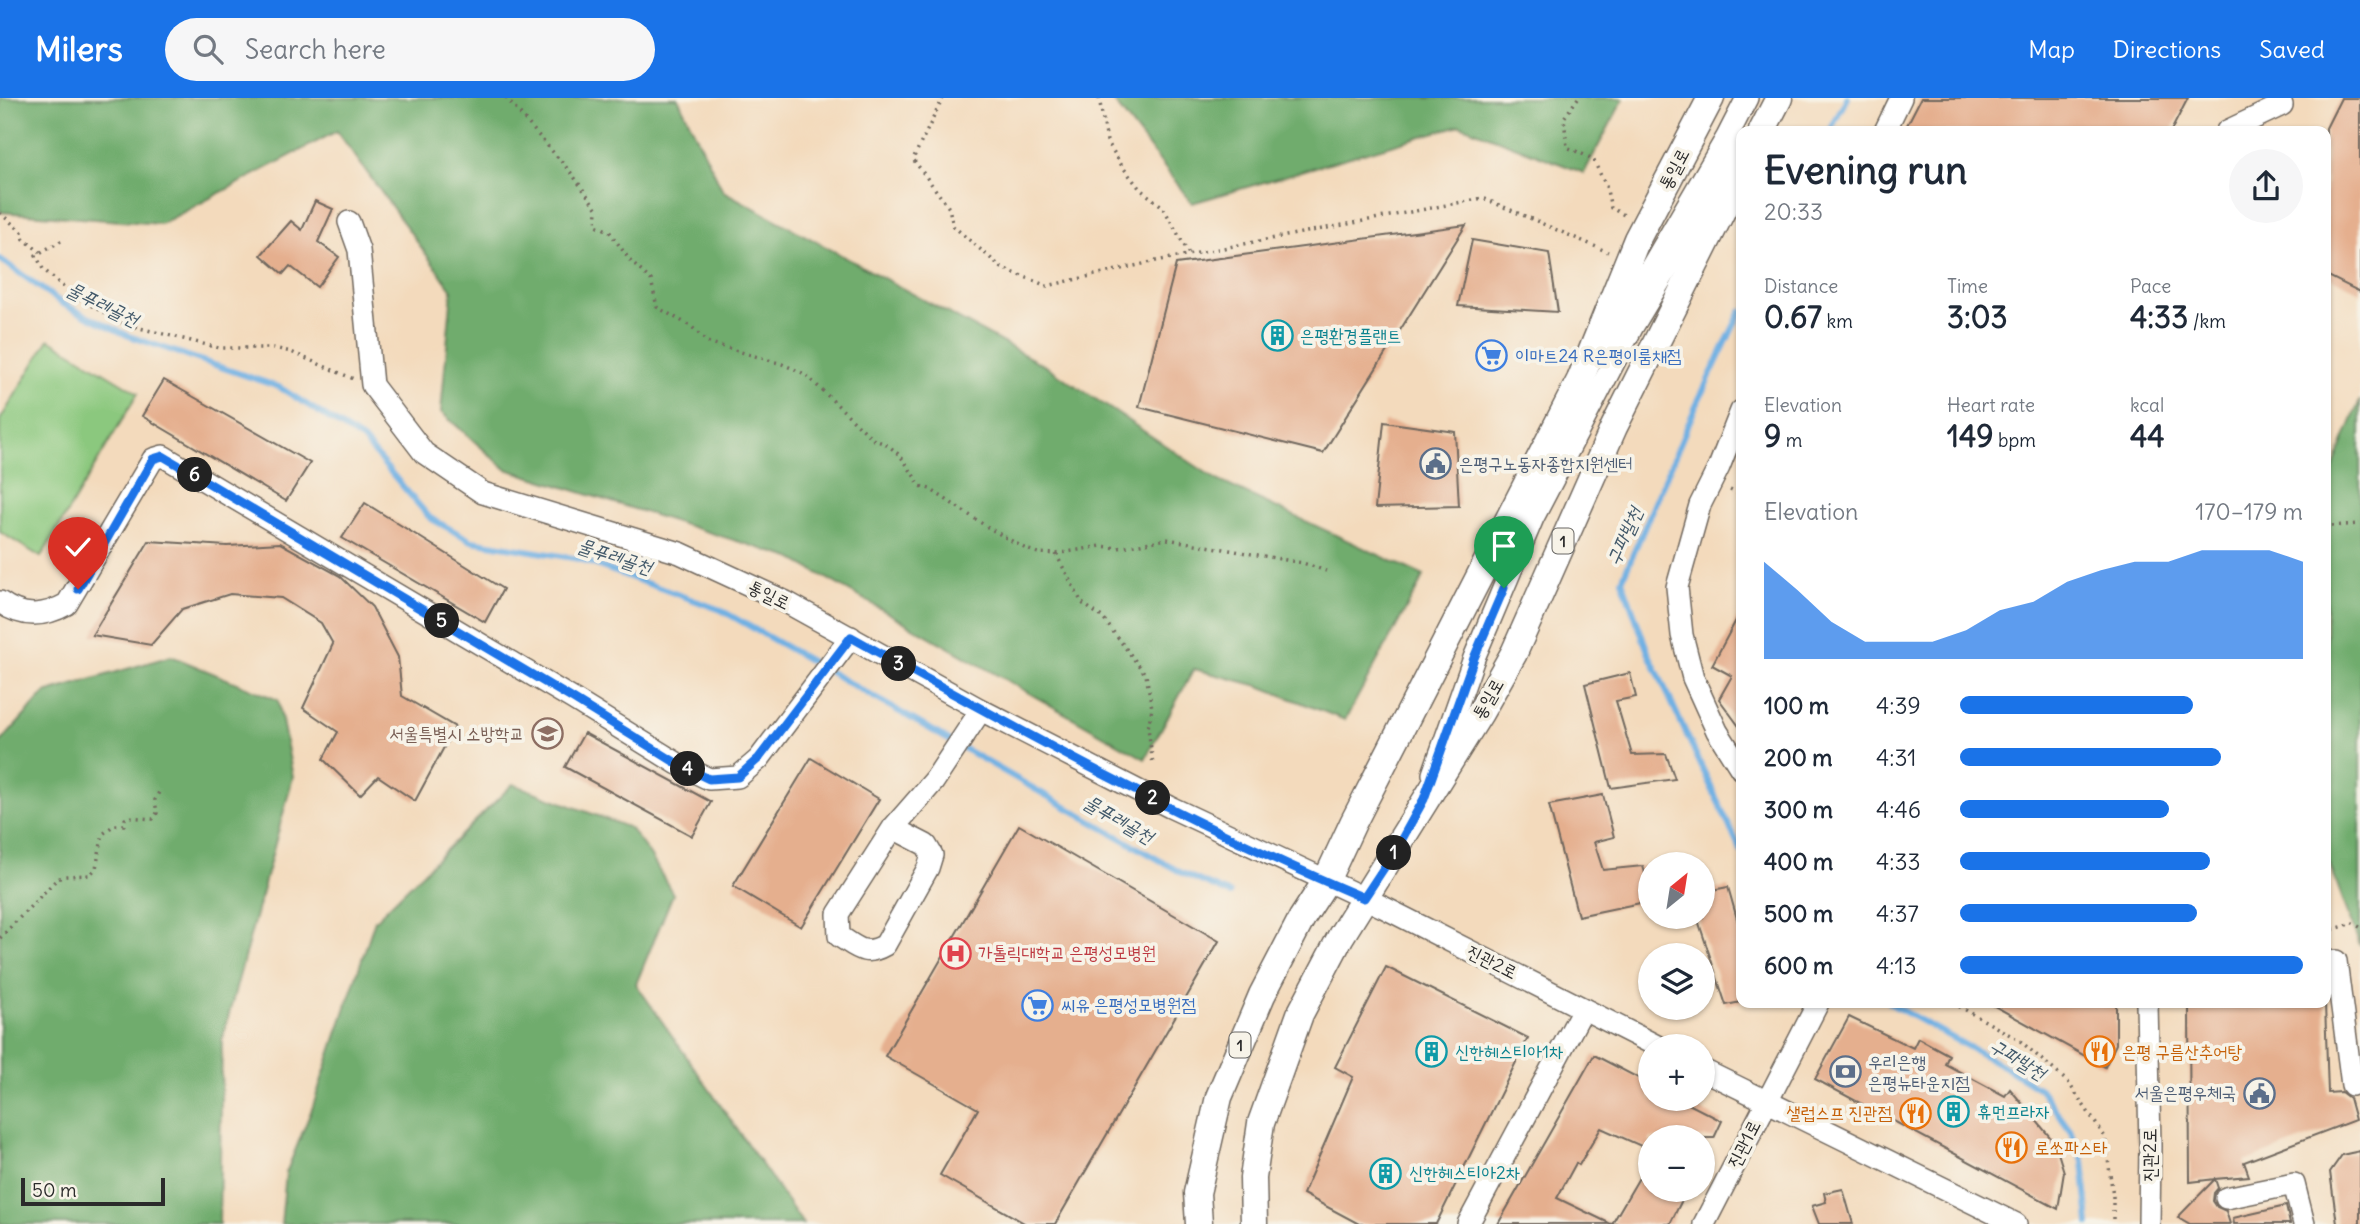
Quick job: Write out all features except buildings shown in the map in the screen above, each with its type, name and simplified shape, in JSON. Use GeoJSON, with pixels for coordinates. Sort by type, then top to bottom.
{"type":"FeatureCollection","features":[{"type":"Feature","properties":{"kind":"main road","name":"통일로"},"geometry":{"type":"LineString","coordinates":[[1199,1224],[1197,1193],[1219,1097],[1262,995],[1302,919],[1326,881],[1353,823],[1580,380],[1637,239],[1711,98]]}},
{"type":"Feature","properties":{"kind":"main road"},"geometry":{"type":"LineString","coordinates":[[1764,126],[1779,98]]}},
{"type":"Feature","properties":{"kind":"main road","name":"통일로"},"geometry":{"type":"LineString","coordinates":[[1254,1224],[1253,1178],[1261,1123],[1300,1014],[1341,936],[1480,713],[1514,653],[1614,427],[1736,183]]}},
{"type":"Feature","properties":{"kind":"street"},"geometry":{"type":"LineString","coordinates":[[1580,380],[1627,308],[1747,98]]}},
{"type":"Feature","properties":{"kind":"street"},"geometry":{"type":"LineString","coordinates":[[1887,126],[1901,98]]}},
{"type":"Feature","properties":{"kind":"street"},"geometry":{"type":"LineString","coordinates":[[2237,126],[2284,102]]}},
{"type":"Feature","properties":{"kind":"street"},"geometry":{"type":"LineString","coordinates":[[2272,126],[2284,102]]}},
{"type":"Feature","properties":{"kind":"street"},"geometry":{"type":"LineString","coordinates":[[1424,799],[1474,658],[1533,518],[1633,327],[1736,155]]}},
{"type":"Feature","properties":{"kind":"street"},"geometry":{"type":"LineString","coordinates":[[349,222],[359,250],[372,384]]}},
{"type":"Feature","properties":{"kind":"street","name":"통일로"},"geometry":{"type":"LineString","coordinates":[[372,384],[424,453],[483,493],[680,552],[786,602],[851,637],[976,717],[1326,881]]}},
{"type":"Feature","properties":{"kind":"street"},"geometry":{"type":"LineString","coordinates":[[1736,424],[1700,505],[1677,587],[1682,635],[1693,678],[1717,731],[1736,761]]}},
{"type":"Feature","properties":{"kind":"street"},"geometry":{"type":"LineString","coordinates":[[0,602],[9,609],[26,615],[53,612],[67,604],[153,459],[163,456],[678,764],[709,779],[738,777],[759,758],[851,637]]}},
{"type":"Feature","properties":{"kind":"street"},"geometry":{"type":"LineString","coordinates":[[893,828],[926,845],[932,855],[928,868],[885,945],[874,951],[860,950],[839,936],[838,914],[893,828],[934,781],[976,717]]}},
{"type":"Feature","properties":{"kind":"street","name":"진관2로"},"geometry":{"type":"LineString","coordinates":[[1326,881],[1638,1036]]}},
{"type":"Feature","properties":{"kind":"street"},"geometry":{"type":"LineString","coordinates":[[2331,962],[2336,961],[2352,1085]]}},
{"type":"Feature","properties":{"kind":"street"},"geometry":{"type":"LineString","coordinates":[[1766,1102],[1815,1008]]}},
{"type":"Feature","properties":{"kind":"street","name":"진관2로"},"geometry":{"type":"LineString","coordinates":[[2149,1008],[2149,1224]]}},
{"type":"Feature","properties":{"kind":"street"},"geometry":{"type":"LineString","coordinates":[[1468,1224],[1583,1009]]}},
{"type":"Feature","properties":{"kind":"street"},"geometry":{"type":"LineString","coordinates":[[1715,1076],[2016,1224]]}},
{"type":"Feature","properties":{"kind":"street","name":"진관1로"},"geometry":{"type":"LineString","coordinates":[[1704,1224],[1766,1102]]}},
{"type":"Feature","properties":{"kind":"street"},"geometry":{"type":"LineString","coordinates":[[2226,1198],[2294,1184],[2304,1224]]}},
{"type":"Feature","properties":{"kind":"path"},"geometry":{"type":"LineString","coordinates":[[506,98],[572,174],[597,209],[596,225],[609,231],[631,262],[651,280],[657,307],[692,327],[707,342],[805,374],[874,440],[889,444],[908,463],[920,486],[930,489],[989,528],[1038,553],[1056,554],[1080,548],[1118,548],[1167,539],[1303,563],[1326,571]]}},
{"type":"Feature","properties":{"kind":"path"},"geometry":{"type":"LineString","coordinates":[[943,98],[913,159],[949,208],[953,226],[1002,268],[1047,286],[1189,254],[1483,198],[1618,256]]}},
{"type":"Feature","properties":{"kind":"path"},"geometry":{"type":"LineString","coordinates":[[1099,98],[1107,141],[1140,189],[1163,207],[1189,254]]}},
{"type":"Feature","properties":{"kind":"path"},"geometry":{"type":"LineString","coordinates":[[1578,98],[1564,118],[1567,147],[1593,159],[1606,186],[1611,208],[1635,221]]}},
{"type":"Feature","properties":{"kind":"path"},"geometry":{"type":"LineString","coordinates":[[0,213],[40,252]]}},
{"type":"Feature","properties":{"kind":"path"},"geometry":{"type":"LineString","coordinates":[[61,241],[36,255],[43,269],[74,296],[124,324],[219,348],[282,350],[372,384]]}},
{"type":"Feature","properties":{"kind":"path"},"geometry":{"type":"LineString","coordinates":[[1725,487],[1736,492]]}},
{"type":"Feature","properties":{"kind":"path"},"geometry":{"type":"LineString","coordinates":[[2331,526],[2360,524]]}},
{"type":"Feature","properties":{"kind":"path"},"geometry":{"type":"LineString","coordinates":[[1056,554],[1082,603],[1102,617],[1146,675],[1152,708],[1148,728],[1153,764]]}},
{"type":"Feature","properties":{"kind":"path"},"geometry":{"type":"LineString","coordinates":[[0,938],[57,878],[90,875],[96,868],[103,834],[114,825],[124,825],[125,819],[129,817],[153,819],[157,813],[155,800],[160,790]]}},
{"type":"Feature","properties":{"kind":"path"},"geometry":{"type":"LineString","coordinates":[[2331,930],[2351,922],[2360,927]]}},
{"type":"Feature","properties":{"kind":"path"},"geometry":{"type":"LineString","coordinates":[[1962,1008],[2019,1040],[2068,1082],[2105,1137],[2113,1196],[2113,1224]]}},
{"type":"Feature","properties":{"kind":"green space"},"geometry":{"type":"Polygon","coordinates":[[[0,98],[678,98],[723,191],[1049,368],[1217,480],[1424,576],[1345,720],[1259,686],[1194,669],[1145,759],[791,558],[506,469],[441,412],[452,290],[337,131],[161,224],[0,212],[0,98]]]}},
{"type":"Feature","properties":{"kind":"green space"},"geometry":{"type":"Polygon","coordinates":[[[1111,98],[1624,98],[1584,173],[1460,125],[1192,203],[1111,98]]]}},
{"type":"Feature","properties":{"kind":"green space"},"geometry":{"type":"Polygon","coordinates":[[[49,339],[138,393],[41,557],[0,532],[0,420],[49,339]]]}},
{"type":"Feature","properties":{"kind":"green space"},"geometry":{"type":"Polygon","coordinates":[[[2360,400],[2360,946],[2331,868],[2331,473],[2360,400]]]}},
{"type":"Feature","properties":{"kind":"green space"},"geometry":{"type":"Polygon","coordinates":[[[171,656],[278,700],[293,777],[222,1040],[219,1224],[0,1224],[0,743],[45,693],[171,656]]]}},
{"type":"Feature","properties":{"kind":"green space"},"geometry":{"type":"Polygon","coordinates":[[[513,784],[630,828],[650,855],[673,894],[636,984],[803,1224],[281,1224],[286,1173],[312,1109],[375,920],[513,784]]]}},
{"type":"Feature","properties":{"kind":"waterway","name":"구파발천"},"geometry":{"type":"LineString","coordinates":[[1833,126],[1847,98]]}},
{"type":"Feature","properties":{"kind":"waterway","name":"물푸레골천"},"geometry":{"type":"LineString","coordinates":[[0,259],[63,304],[129,336],[279,387],[363,440],[430,518],[472,541],[579,559],[721,610],[1182,873],[1230,894]]}},
{"type":"Feature","properties":{"kind":"waterway","name":"구파발천"},"geometry":{"type":"LineString","coordinates":[[1736,321],[1699,399],[1622,580],[1648,652],[1736,840]]}},
{"type":"Feature","properties":{"kind":"waterway","name":"구파발천"},"geometry":{"type":"LineString","coordinates":[[1898,1008],[2040,1089],[2070,1130],[2083,1161],[2089,1224]]}},
{"type":"Feature","properties":{"kind":"place","name":"은평환경플랜트"},"geometry":{"type":"Point","coordinates":[1277,336]}},
{"type":"Feature","properties":{"kind":"place","name":"이마트24 R은평이룸채점"},"geometry":{"type":"Point","coordinates":[1492,356]}},
{"type":"Feature","properties":{"kind":"place","name":"은평구노동자종합지원센터"},"geometry":{"type":"Point","coordinates":[1436,464]}},
{"type":"Feature","properties":{"kind":"place","name":"서울특별시 소방학교"},"geometry":{"type":"Point","coordinates":[547,734]}},
{"type":"Feature","properties":{"kind":"place","name":"가톨릭대학교 은평성모병원"},"geometry":{"type":"Point","coordinates":[955,953]}},
{"type":"Feature","properties":{"kind":"place","name":"씨유 은평성모병원점"},"geometry":{"type":"Point","coordinates":[1038,1005]}},
{"type":"Feature","properties":{"kind":"place","name":"신한헤스티아1차"},"geometry":{"type":"Point","coordinates":[1432,1052]}},
{"type":"Feature","properties":{"kind":"place","name":"은평 구름산추어탕"},"geometry":{"type":"Point","coordinates":[2099,1052]}},
{"type":"Feature","properties":{"kind":"place","name":"우리은행 은평뉴타운지점"},"geometry":{"type":"Point","coordinates":[1845,1072]}},
{"type":"Feature","properties":{"kind":"place","name":"서울은평우체국"},"geometry":{"type":"Point","coordinates":[2259,1093]}},
{"type":"Feature","properties":{"kind":"place","name":"휴먼프라자"},"geometry":{"type":"Point","coordinates":[1954,1112]}},
{"type":"Feature","properties":{"kind":"place","name":"샐럽스프 진관점"},"geometry":{"type":"Point","coordinates":[1915,1113]}},
{"type":"Feature","properties":{"kind":"place","name":"로쏘파스타"},"geometry":{"type":"Point","coordinates":[2012,1148]}},
{"type":"Feature","properties":{"kind":"place","name":"신한헤스티아2차"},"geometry":{"type":"Point","coordinates":[1386,1173]}},
{"type":"Feature","properties":{"kind":"route"},"geometry":{"type":"LineString","coordinates":[[78,589],[153,459],[163,456],[678,764],[709,779],[738,777],[759,758],[851,637],[981,710],[1170,807],[1364,898],[1397,848],[1424,799],[1474,658],[1504,588]]}}]}
